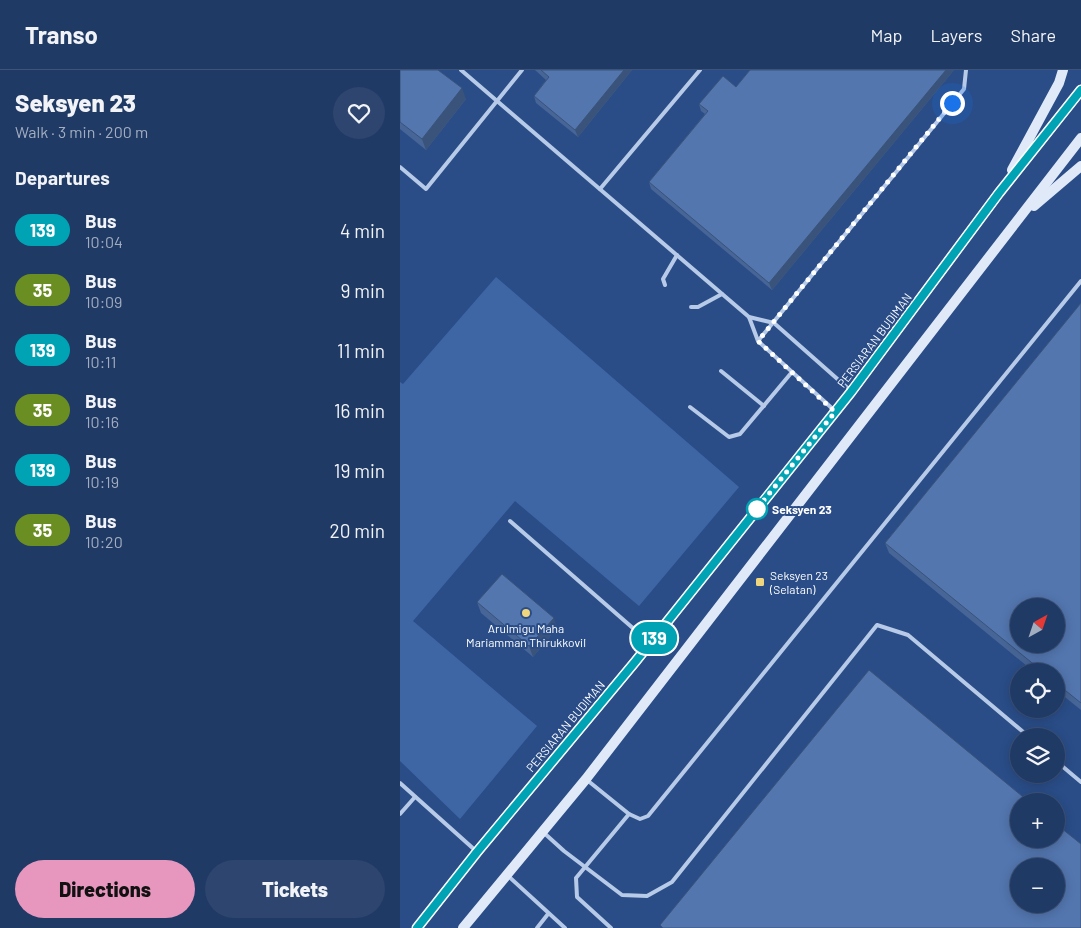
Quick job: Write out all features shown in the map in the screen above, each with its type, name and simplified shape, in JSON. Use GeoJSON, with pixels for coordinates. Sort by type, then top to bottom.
{"type":"FeatureCollection","features":[{"type":"Feature","properties":{"kind":"main road"},"geometry":{"type":"LineString","coordinates":[[999,193],[1058,83],[1063,70]]}},
{"type":"Feature","properties":{"kind":"main road","name":"PERSIARAN BUDIMAN"},"geometry":{"type":"LineString","coordinates":[[417,928],[851,392],[999,193],[1081,90]]}},
{"type":"Feature","properties":{"kind":"main road"},"geometry":{"type":"LineString","coordinates":[[463,928],[586,779],[1081,138]]}},
{"type":"Feature","properties":{"kind":"main road"},"geometry":{"type":"LineString","coordinates":[[1018,219],[1081,166]]}},
{"type":"Feature","properties":{"kind":"lane"},"geometry":{"type":"LineString","coordinates":[[461,70],[749,317],[774,323],[851,392]]}},
{"type":"Feature","properties":{"kind":"lane"},"geometry":{"type":"LineString","coordinates":[[400,167],[426,189],[522,70]]}},
{"type":"Feature","properties":{"kind":"lane"},"geometry":{"type":"LineString","coordinates":[[600,189],[700,70]]}},
{"type":"Feature","properties":{"kind":"lane"},"geometry":{"type":"LineString","coordinates":[[758,341],[964,89],[966,70]]}},
{"type":"Feature","properties":{"kind":"lane"},"geometry":{"type":"LineString","coordinates":[[665,285],[664,279],[677,255]]}},
{"type":"Feature","properties":{"kind":"lane"},"geometry":{"type":"LineString","coordinates":[[586,779],[629,814],[640,819],[648,816],[1081,281]]}},
{"type":"Feature","properties":{"kind":"lane"},"geometry":{"type":"LineString","coordinates":[[690,308],[698,307],[722,294]]}},
{"type":"Feature","properties":{"kind":"lane"},"geometry":{"type":"LineString","coordinates":[[749,317],[758,341],[835,412]]}},
{"type":"Feature","properties":{"kind":"lane"},"geometry":{"type":"LineString","coordinates":[[721,371],[764,406]]}},
{"type":"Feature","properties":{"kind":"lane"},"geometry":{"type":"LineString","coordinates":[[690,408],[729,437],[740,434],[792,372]]}},
{"type":"Feature","properties":{"kind":"lane"},"geometry":{"type":"LineString","coordinates":[[510,520],[650,642]]}},
{"type":"Feature","properties":{"kind":"lane"},"geometry":{"type":"LineString","coordinates":[[543,831],[564,850],[622,895],[647,896],[672,882],[876,626],[908,634],[1019,728]]}},
{"type":"Feature","properties":{"kind":"lane"},"geometry":{"type":"LineString","coordinates":[[1065,768],[1081,782]]}},
{"type":"Feature","properties":{"kind":"lane"},"geometry":{"type":"LineString","coordinates":[[400,783],[477,852]]}},
{"type":"Feature","properties":{"kind":"lane"},"geometry":{"type":"LineString","coordinates":[[400,814],[415,797]]}},
{"type":"Feature","properties":{"kind":"lane"},"geometry":{"type":"LineString","coordinates":[[611,928],[577,897],[576,878],[629,814]]}},
{"type":"Feature","properties":{"kind":"lane"},"geometry":{"type":"LineString","coordinates":[[507,875],[565,928]]}},
{"type":"Feature","properties":{"kind":"lane"},"geometry":{"type":"LineString","coordinates":[[537,928],[548,914]]}},
{"type":"Feature","properties":{"kind":"shaded area"},"geometry":{"type":"Polygon","coordinates":[[[496,277],[739,487],[639,606],[515,501],[413,621],[537,726],[460,819],[400,761],[400,382],[403,384],[496,277]]]}},
{"type":"Feature","properties":{"kind":"building"},"geometry":{"type":"Polygon","coordinates":[[[400,70],[438,70],[462,88],[422,139],[400,122],[400,70]]]}},
{"type":"Feature","properties":{"kind":"building"},"geometry":{"type":"Polygon","coordinates":[[[541,70],[624,70],[575,130],[534,96],[549,77],[541,70]]]}},
{"type":"Feature","properties":{"kind":"building"},"geometry":{"type":"Polygon","coordinates":[[[750,70],[946,70],[769,283],[649,182],[708,111],[699,104],[723,76],[736,87],[750,70]]]}},
{"type":"Feature","properties":{"kind":"building"},"geometry":{"type":"Polygon","coordinates":[[[1081,303],[1081,703],[1065,690],[1065,663],[1032,663],[1020,653],[1065,653],[1065,598],[1010,598],[1010,645],[885,543],[1081,303]]]}},
{"type":"Feature","properties":{"kind":"building"},"geometry":{"type":"Polygon","coordinates":[[[502,574],[554,618],[529,646],[477,602],[502,574]]]}},
{"type":"Feature","properties":{"kind":"building"},"geometry":{"type":"Polygon","coordinates":[[[869,670],[1018,793],[1010,793],[1010,848],[1065,848],[1065,831],[1081,844],[1081,928],[663,928],[660,925],[869,670]]]}},
{"type":"Feature","properties":{"kind":"bus line","name":"139"},"geometry":{"type":"LineString","coordinates":[[417,928],[477,852],[635,662],[851,392],[999,193],[1081,90]]}},
{"type":"Feature","properties":{"kind":"place","name":"Seksyen 23"},"geometry":{"type":"Point","coordinates":[757,509]}},
{"type":"Feature","properties":{"kind":"place","name":"Seksyen 23 (Selatan)"},"geometry":{"type":"Point","coordinates":[760,582]}},
{"type":"Feature","properties":{"kind":"place","name":"Arulmigu Maha Mariamman Thirukkovil"},"geometry":{"type":"Point","coordinates":[526,613]}},
{"type":"Feature","properties":{"kind":"route"},"geometry":{"type":"LineString","coordinates":[[757,509],[752,515],[835,412],[758,341],[952,103]]}}]}
